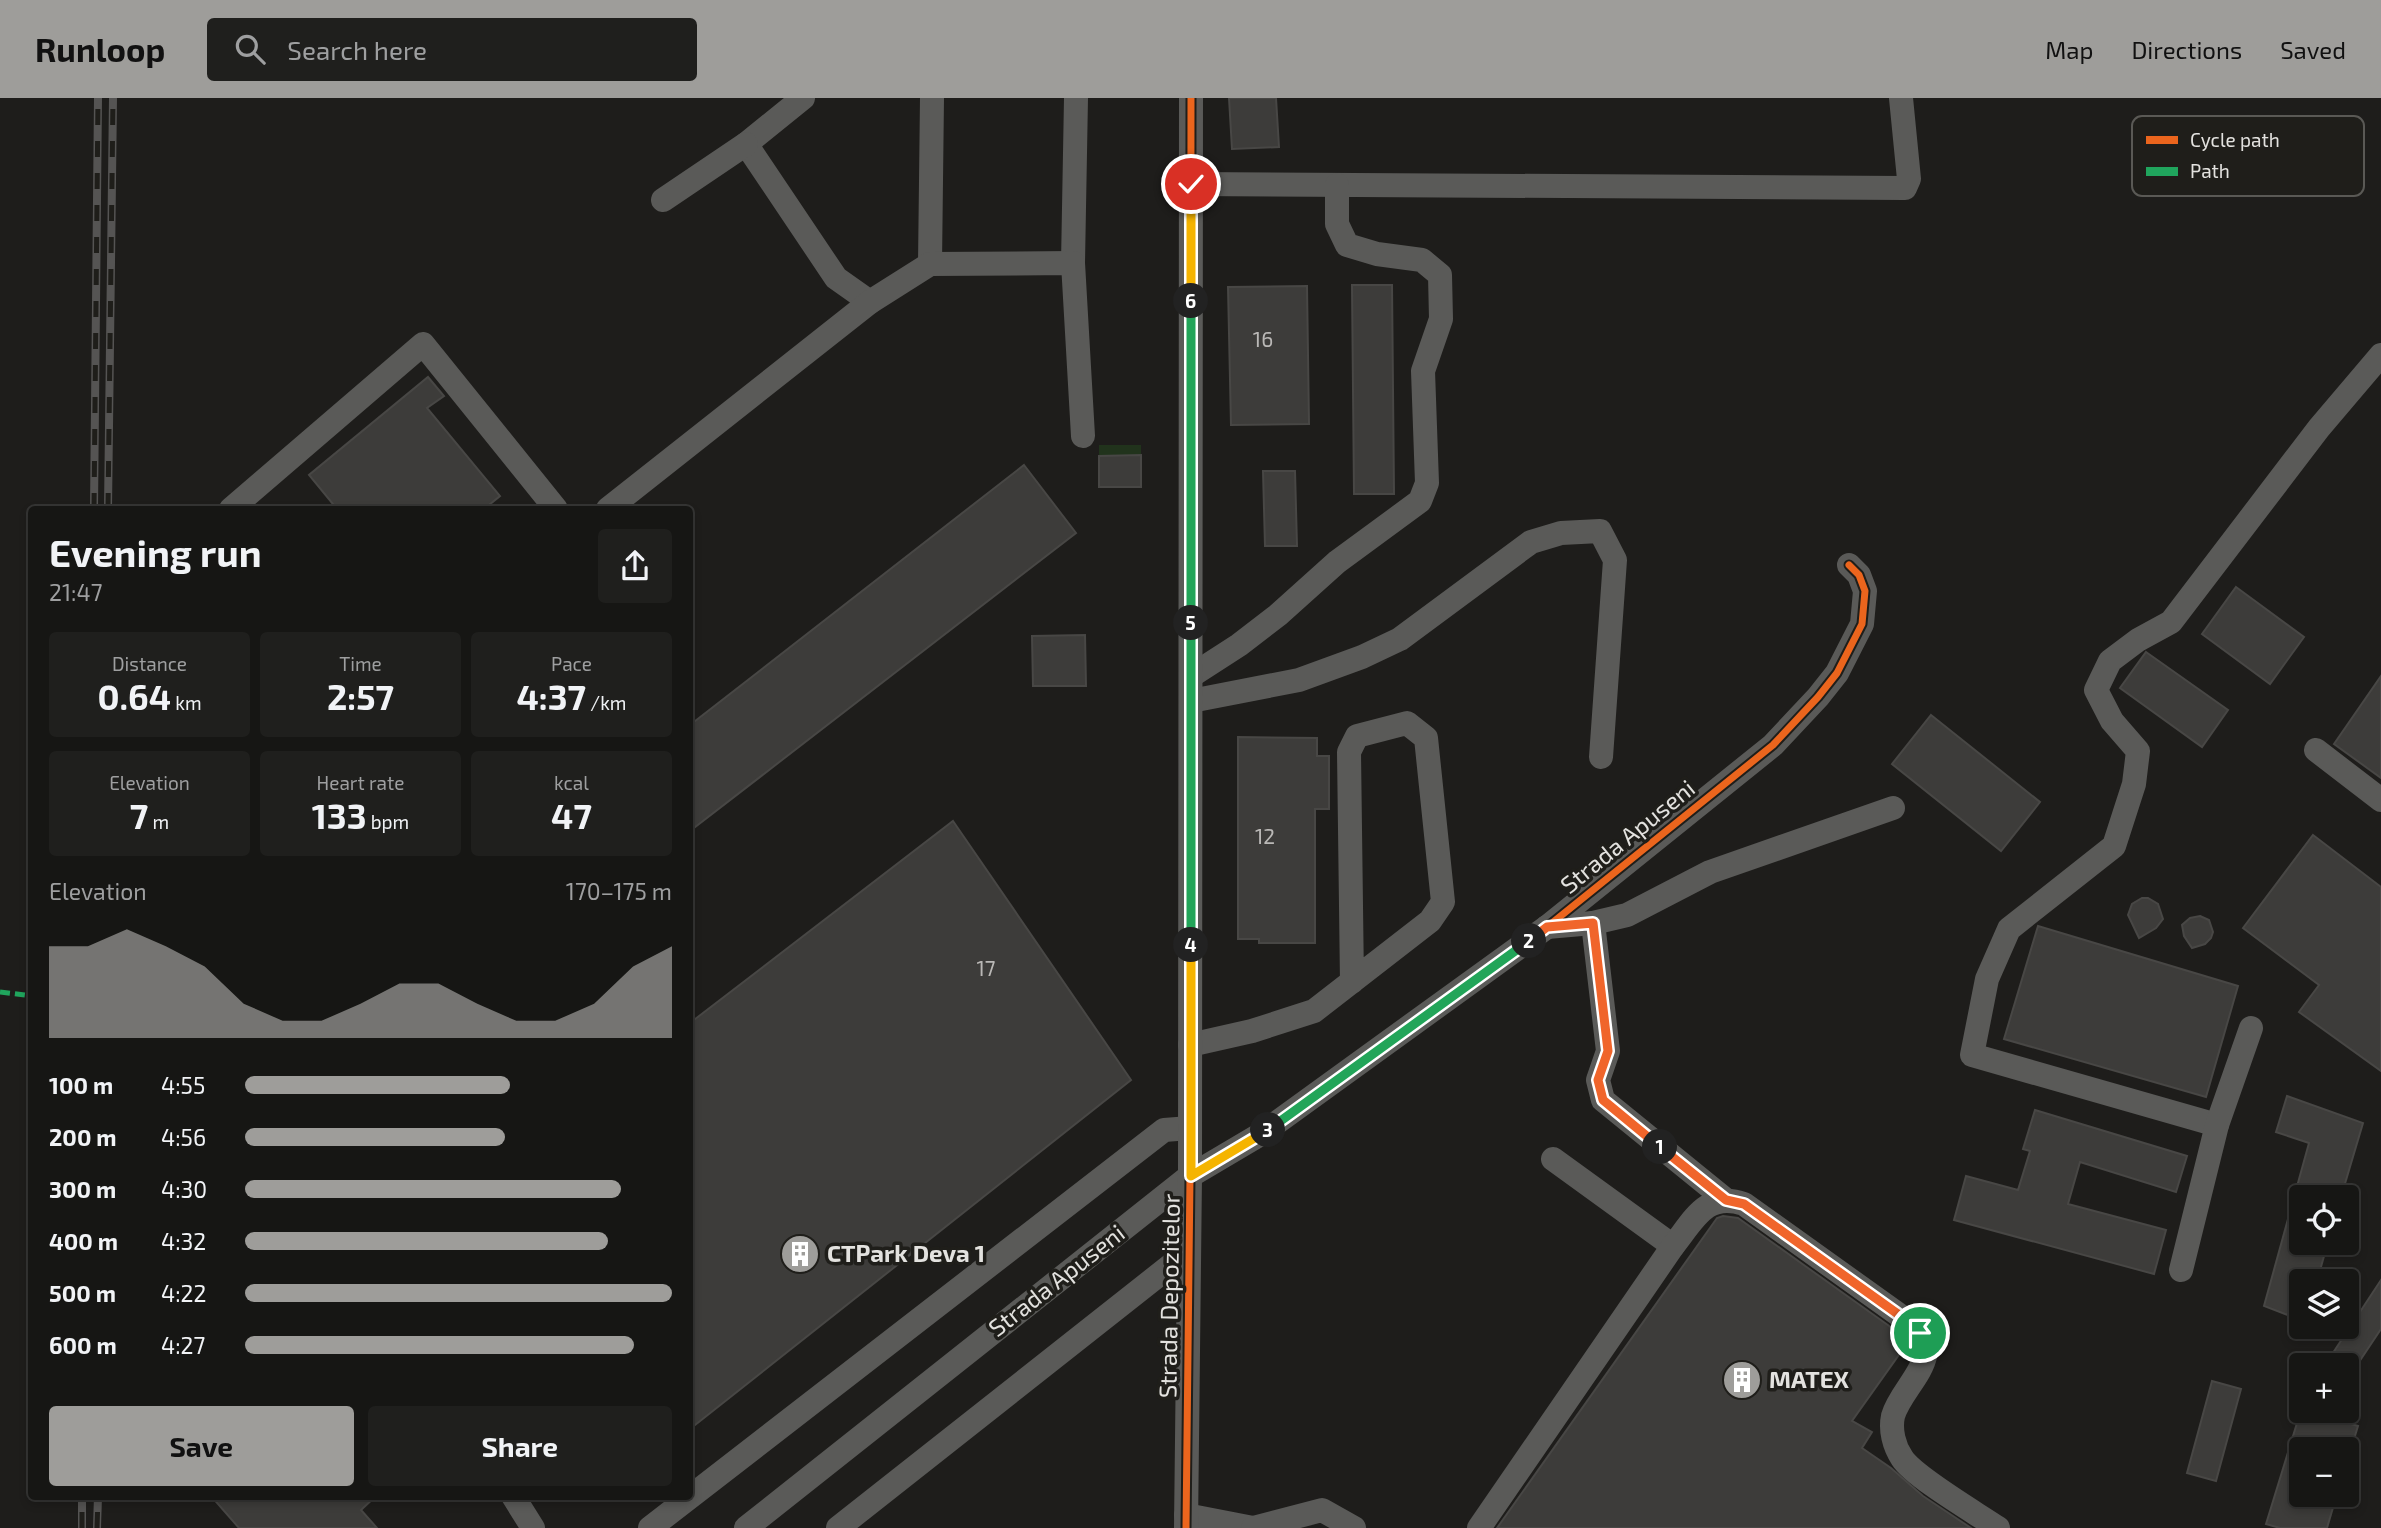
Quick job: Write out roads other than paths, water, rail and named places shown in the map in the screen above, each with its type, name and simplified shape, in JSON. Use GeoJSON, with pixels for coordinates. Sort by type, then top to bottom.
{"type":"FeatureCollection","features":[{"type":"Feature","properties":{"kind":"street"},"geometry":{"type":"LineString","coordinates":[[663,200],[746,144],[803,98]]}},
{"type":"Feature","properties":{"kind":"street"},"geometry":{"type":"LineString","coordinates":[[930,264],[932,98]]}},
{"type":"Feature","properties":{"kind":"street"},"geometry":{"type":"LineString","coordinates":[[1076,98],[1073,263],[1083,436]]}},
{"type":"Feature","properties":{"kind":"street","name":"Strada Depozitelor"},"geometry":{"type":"LineString","coordinates":[[1186,1522],[1191,1176],[1191,98]]}},
{"type":"Feature","properties":{"kind":"street"},"geometry":{"type":"LineString","coordinates":[[1191,184],[1905,188],[1909,179],[1901,98]]}},
{"type":"Feature","properties":{"kind":"street"},"geometry":{"type":"LineString","coordinates":[[746,144],[836,278],[870,302]]}},
{"type":"Feature","properties":{"kind":"street"},"geometry":{"type":"LineString","coordinates":[[1191,676],[1239,645],[1278,615],[1337,562],[1420,501],[1427,483],[1423,370],[1441,318],[1440,275],[1422,260],[1377,254],[1347,245],[1338,224],[1337,185]]}},
{"type":"Feature","properties":{"kind":"street"},"geometry":{"type":"LineString","coordinates":[[612,506],[870,302],[930,264],[1073,263]]}},
{"type":"Feature","properties":{"kind":"street"},"geometry":{"type":"LineString","coordinates":[[234,506],[423,344],[553,506]]}},
{"type":"Feature","properties":{"kind":"street"},"geometry":{"type":"LineString","coordinates":[[2217,1125],[1972,1055],[1987,979],[2009,929],[2114,846],[2134,784],[2138,751],[2112,721],[2096,690],[2110,661],[2138,640],[2171,622],[2319,428],[2381,355]]}},
{"type":"Feature","properties":{"kind":"street"},"geometry":{"type":"LineString","coordinates":[[1191,701],[1299,680],[1363,657],[1400,639],[1531,542],[1561,533],[1600,531],[1615,559],[1601,757]]}},
{"type":"Feature","properties":{"kind":"street","name":"Strada Apuseni"},"geometry":{"type":"LineString","coordinates":[[746,1528],[1191,1176],[1261,1134],[1547,927],[1773,745],[1818,697],[1848,654],[1862,624],[1865,591],[1859,575],[1849,565]]}},
{"type":"Feature","properties":{"kind":"street"},"geometry":{"type":"LineString","coordinates":[[1191,1045],[1252,1031],[1314,1011],[1352,982],[1430,921],[1443,902],[1426,738],[1407,723],[1357,736],[1349,752],[1352,982]]}},
{"type":"Feature","properties":{"kind":"street"},"geometry":{"type":"LineString","coordinates":[[2316,750],[2381,800]]}},
{"type":"Feature","properties":{"kind":"street"},"geometry":{"type":"LineString","coordinates":[[1547,927],[1593,923],[1627,915],[1710,872],[1893,808]]}},
{"type":"Feature","properties":{"kind":"street"},"geometry":{"type":"LineString","coordinates":[[1593,923],[1608,1051],[1598,1080],[1603,1100],[1726,1200],[1744,1204],[1909,1322],[1920,1333],[1925,1347],[1924,1362],[1893,1415],[1897,1450],[1909,1468],[1997,1528]]}},
{"type":"Feature","properties":{"kind":"street"},"geometry":{"type":"LineString","coordinates":[[2181,1270],[2217,1125],[2251,1028]]}},
{"type":"Feature","properties":{"kind":"street"},"geometry":{"type":"LineString","coordinates":[[693,1495],[1164,1130],[1190,1128]]}},
{"type":"Feature","properties":{"kind":"street"},"geometry":{"type":"LineString","coordinates":[[1553,1159],[1673,1246]]}},
{"type":"Feature","properties":{"kind":"street"},"geometry":{"type":"LineString","coordinates":[[1479,1528],[1673,1246],[1705,1206],[1726,1200]]}},
{"type":"Feature","properties":{"kind":"street"},"geometry":{"type":"LineString","coordinates":[[838,1528],[1189,1251]]}},
{"type":"Feature","properties":{"kind":"street"},"geometry":{"type":"LineString","coordinates":[[516,1500],[533,1528]]}},
{"type":"Feature","properties":{"kind":"street"},"geometry":{"type":"LineString","coordinates":[[650,1528],[686,1500]]}},
{"type":"Feature","properties":{"kind":"street"},"geometry":{"type":"LineString","coordinates":[[1186,1522],[1253,1528],[1322,1510],[1354,1528]]}},
{"type":"Feature","properties":{"kind":"railway"},"geometry":{"type":"LineString","coordinates":[[94,506],[98,98]]}},
{"type":"Feature","properties":{"kind":"railway"},"geometry":{"type":"LineString","coordinates":[[108,506],[113,98]]}},
{"type":"Feature","properties":{"kind":"railway"},"geometry":{"type":"LineString","coordinates":[[82,1500],[82,1528]]}},
{"type":"Feature","properties":{"kind":"railway"},"geometry":{"type":"LineString","coordinates":[[97,1528],[98,1500]]}},
{"type":"Feature","properties":{"kind":"place","name":"CTPark Deva 1"},"geometry":{"type":"Point","coordinates":[800,1254]}},
{"type":"Feature","properties":{"kind":"place","name":"MATEX"},"geometry":{"type":"Point","coordinates":[1742,1380]}}]}
